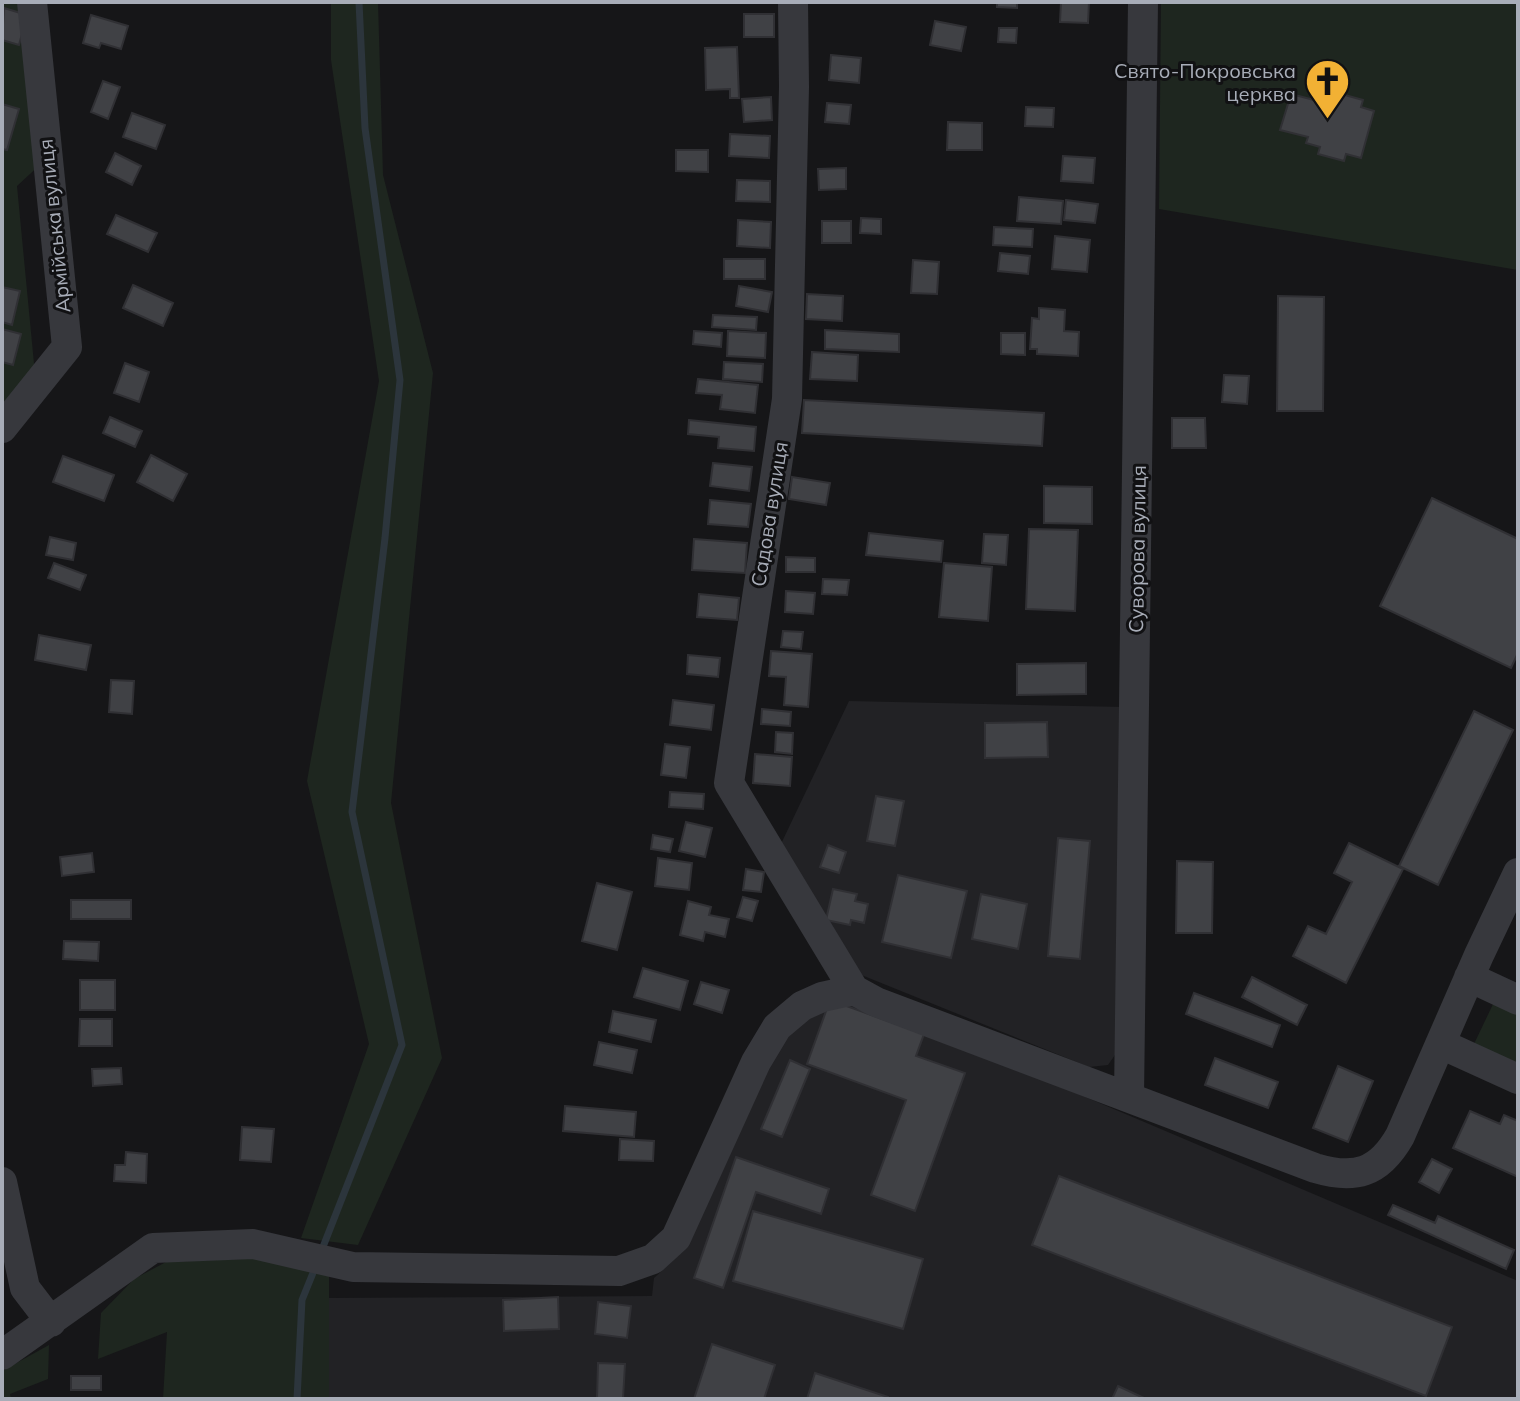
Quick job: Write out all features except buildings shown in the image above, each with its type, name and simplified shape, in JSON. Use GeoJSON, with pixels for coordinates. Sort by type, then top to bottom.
{"type":"FeatureCollection","features":[{"type":"Feature","properties":{"kind":"street","name":"Армійська вулиця"},"geometry":{"type":"LineString","coordinates":[[2,428],[67,347],[32,2]]}},
{"type":"Feature","properties":{"kind":"street","name":"Садова вулиця"},"geometry":{"type":"LineString","coordinates":[[793,2],[787,399],[729,783],[854,990]]}},
{"type":"Feature","properties":{"kind":"street","name":"Суворова вулиця"},"geometry":{"type":"LineString","coordinates":[[1129,1097],[1143,2]]}},
{"type":"Feature","properties":{"kind":"street"},"geometry":{"type":"LineString","coordinates":[[2,1355],[153,1248],[253,1244],[353,1267],[424,1270],[619,1271],[653,1259],[676,1238],[756,1062],[777,1027],[802,1006],[822,997],[854,990],[876,1002],[1315,1168],[1355,1174],[1379,1164],[1394,1147],[1518,873]]}},
{"type":"Feature","properties":{"kind":"street"},"geometry":{"type":"LineString","coordinates":[[1469,977],[1518,1000]]}},
{"type":"Feature","properties":{"kind":"street"},"geometry":{"type":"LineString","coordinates":[[1441,1044],[1518,1079]]}},
{"type":"Feature","properties":{"kind":"street"},"geometry":{"type":"LineString","coordinates":[[2,1182],[25,1288],[51,1322]]}},
{"type":"Feature","properties":{"kind":"shaded area"},"geometry":{"type":"Polygon","coordinates":[[[2,2],[27,2],[44,161],[17,186],[35,374],[2,411],[2,2]]]}},
{"type":"Feature","properties":{"kind":"shaded area"},"geometry":{"type":"Polygon","coordinates":[[[331,2],[378,2],[383,175],[433,373],[391,803],[442,1058],[358,1245],[301,1238],[369,1044],[307,781],[379,381],[331,60],[331,2]]]}},
{"type":"Feature","properties":{"kind":"shaded area"},"geometry":{"type":"Polygon","coordinates":[[[1161,2],[1518,2],[1518,270],[1159,209],[1161,2]]]}},
{"type":"Feature","properties":{"kind":"shaded area"},"geometry":{"type":"Polygon","coordinates":[[[849,701],[1124,707],[1117,1052],[1108,1065],[1089,1067],[859,974],[780,846],[849,701]]]}},
{"type":"Feature","properties":{"kind":"shaded area"},"geometry":{"type":"Polygon","coordinates":[[[831,998],[874,1007],[1518,1281],[1518,1399],[329,1399],[328,1298],[652,1296],[654,1278],[688,1247],[771,1051],[831,998]]]}},
{"type":"Feature","properties":{"kind":"shaded area"},"geometry":{"type":"Polygon","coordinates":[[[1494,1002],[1518,1013],[1518,1065],[1474,1044],[1494,1002]]]}},
{"type":"Feature","properties":{"kind":"shaded area"},"geometry":{"type":"Polygon","coordinates":[[[269,1258],[329,1275],[329,1399],[163,1399],[167,1332],[98,1359],[101,1313],[134,1279],[166,1262],[269,1258]]]}},
{"type":"Feature","properties":{"kind":"shaded area"},"geometry":{"type":"Polygon","coordinates":[[[49,1345],[48,1379],[10,1394],[11,1399],[2,1399],[2,1371],[49,1345]]]}},
{"type":"Feature","properties":{"kind":"waterway"},"geometry":{"type":"LineString","coordinates":[[321,1252],[402,1045],[352,812],[385,538],[400,380],[365,128],[359,2]]}},
{"type":"Feature","properties":{"kind":"waterway"},"geometry":{"type":"LineString","coordinates":[[297,1399],[302,1300],[315,1268]]}},
{"type":"Feature","properties":{"kind":"place","name":"Свято-Покровська церква"},"geometry":{"type":"Point","coordinates":[1327,120]}}]}
